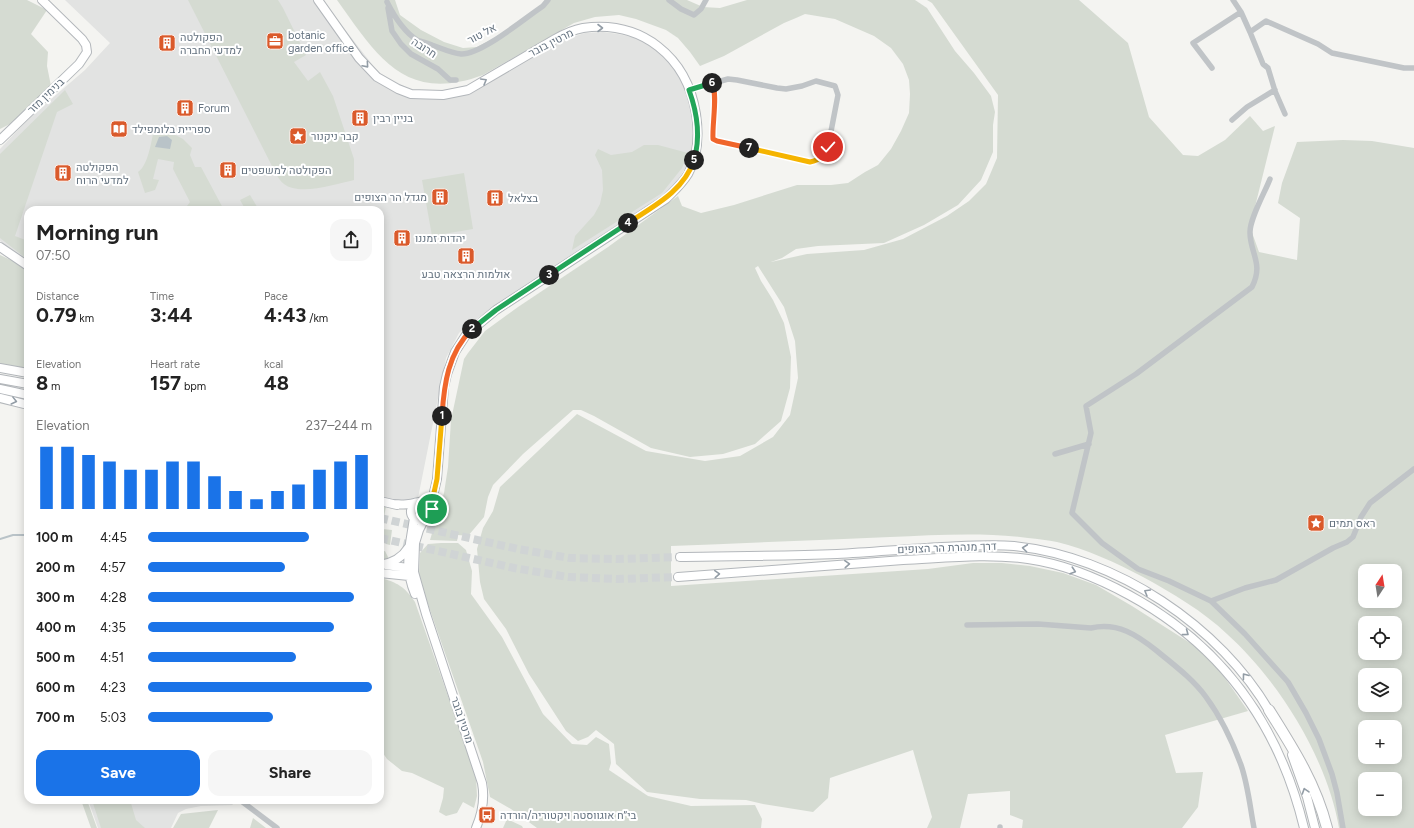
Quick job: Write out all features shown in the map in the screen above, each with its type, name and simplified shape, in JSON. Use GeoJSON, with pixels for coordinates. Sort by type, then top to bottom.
{"type":"FeatureCollection","features":[{"type":"Feature","properties":{"kind":"highway"},"geometry":{"type":"LineString","coordinates":[[1269,710],[1295,750],[1313,785],[1327,828]]}},
{"type":"Feature","properties":{"kind":"street","name":"בנימין מזר"},"geometry":{"type":"LineString","coordinates":[[0,140],[60,83],[86,54],[87,50],[85,42],[42,0]]}},
{"type":"Feature","properties":{"kind":"street","name":"מרטין בובר"},"geometry":{"type":"LineString","coordinates":[[318,0],[360,58],[377,77],[398,89],[411,94],[443,95],[468,90],[555,39],[582,28],[615,28],[642,36],[666,52],[679,68],[689,90],[696,111],[698,136],[695,157],[692,167],[680,186],[666,199],[496,310],[472,329],[461,341],[451,362],[444,387],[437,479],[431,506]]}},
{"type":"Feature","properties":{"kind":"street","name":"אל טור"},"geometry":{"type":"LineString","coordinates":[[387,1],[394,15],[404,28],[417,40],[450,52],[462,54],[475,51],[495,40],[543,6],[548,0]]}},
{"type":"Feature","properties":{"kind":"street"},"geometry":{"type":"LineString","coordinates":[[669,0],[681,9],[694,15],[701,9],[706,0]]}},
{"type":"Feature","properties":{"kind":"street"},"geometry":{"type":"LineString","coordinates":[[1233,0],[1241,12],[1263,64],[1268,68],[1285,114]]}},
{"type":"Feature","properties":{"kind":"street","name":"חרובה"},"geometry":{"type":"LineString","coordinates":[[387,1],[392,31],[401,44],[411,54],[438,69],[450,80],[456,80]]}},
{"type":"Feature","properties":{"kind":"street"},"geometry":{"type":"LineString","coordinates":[[1212,68],[1193,42],[1241,12]]}},
{"type":"Feature","properties":{"kind":"street"},"geometry":{"type":"LineString","coordinates":[[1250,32],[1266,21],[1318,44],[1332,53],[1404,68],[1414,68]]}},
{"type":"Feature","properties":{"kind":"street"},"geometry":{"type":"LineString","coordinates":[[689,90],[712,83],[728,79],[786,89],[802,86],[816,81],[835,86],[838,95],[828,147],[825,153],[821,158],[810,162],[713,139],[712,126],[715,97],[712,83]]}},
{"type":"Feature","properties":{"kind":"street"},"geometry":{"type":"LineString","coordinates":[[1232,120],[1247,107],[1275,90]]}},
{"type":"Feature","properties":{"kind":"street"},"geometry":{"type":"LineString","coordinates":[[1270,179],[1250,230],[1252,246],[1258,265],[1256,280],[1252,287],[1136,374],[1086,406],[1091,433],[1072,513],[1102,544],[1138,569],[1170,581],[1211,601],[1245,634],[1288,682],[1306,713],[1332,774],[1343,828]]}},
{"type":"Feature","properties":{"kind":"street"},"geometry":{"type":"LineString","coordinates":[[0,247],[24,263]]}},
{"type":"Feature","properties":{"kind":"street"},"geometry":{"type":"LineString","coordinates":[[0,368],[24,372]]}},
{"type":"Feature","properties":{"kind":"street"},"geometry":{"type":"LineString","coordinates":[[0,379],[24,383]]}},
{"type":"Feature","properties":{"kind":"street"},"geometry":{"type":"LineString","coordinates":[[0,390],[24,394]]}},
{"type":"Feature","properties":{"kind":"street"},"geometry":{"type":"LineString","coordinates":[[0,398],[24,404]]}},
{"type":"Feature","properties":{"kind":"street"},"geometry":{"type":"LineString","coordinates":[[1055,454],[1089,444]]}},
{"type":"Feature","properties":{"kind":"street","name":"מרטין בובר"},"geometry":{"type":"LineString","coordinates":[[419,502],[432,488],[437,469]]}},
{"type":"Feature","properties":{"kind":"street"},"geometry":{"type":"LineString","coordinates":[[1211,601],[1245,588],[1276,580],[1333,548],[1347,542],[1353,537],[1361,517],[1370,504],[1414,470]]}},
{"type":"Feature","properties":{"kind":"street"},"geometry":{"type":"LineString","coordinates":[[384,502],[403,507],[417,520],[423,522],[427,521],[432,516],[431,506],[426,501],[405,505],[393,504]]}},
{"type":"Feature","properties":{"kind":"street"},"geometry":{"type":"LineString","coordinates":[[413,515],[413,506],[419,502]]}},
{"type":"Feature","properties":{"kind":"street","name":"מרטין בובר"},"geometry":{"type":"LineString","coordinates":[[413,515],[410,544],[410,572],[413,589],[426,614]]}},
{"type":"Feature","properties":{"kind":"street","name":"מרטין בובר"},"geometry":{"type":"LineString","coordinates":[[423,522],[415,543],[410,572],[426,614],[482,783],[483,803],[476,828]]}},
{"type":"Feature","properties":{"kind":"street"},"geometry":{"type":"LineString","coordinates":[[384,564],[399,558],[410,544]]}},
{"type":"Feature","properties":{"kind":"street","name":"דרך מנהרת הר הצופים"},"geometry":{"type":"LineString","coordinates":[[680,557],[837,554],[976,545],[1014,546],[1044,551],[1091,565],[1122,578],[1169,606],[1200,629],[1220,647],[1241,671],[1269,710],[1283,736],[1295,763],[1316,828]]}},
{"type":"Feature","properties":{"kind":"street","name":"דרך מנהרת הר הצופים"},"geometry":{"type":"LineString","coordinates":[[678,577],[844,564],[976,556],[1013,558],[1042,562],[1087,575],[1117,588],[1162,615],[1192,637],[1212,655],[1232,678],[1254,707],[1273,741],[1290,781],[1304,828]]}},
{"type":"Feature","properties":{"kind":"street"},"geometry":{"type":"LineString","coordinates":[[384,566],[410,572]]}},
{"type":"Feature","properties":{"kind":"street"},"geometry":{"type":"LineString","coordinates":[[384,573],[410,572]]}},
{"type":"Feature","properties":{"kind":"street"},"geometry":{"type":"LineString","coordinates":[[390,574],[408,584],[413,589]]}},
{"type":"Feature","properties":{"kind":"street"},"geometry":{"type":"LineString","coordinates":[[967,625],[1038,624],[1091,628],[1108,627],[1126,631],[1141,638],[1190,678],[1206,697],[1220,720],[1241,766],[1254,828]]}},
{"type":"Feature","properties":{"kind":"street"},"geometry":{"type":"LineString","coordinates":[[245,804],[277,828]]}},
{"type":"Feature","properties":{"kind":"shaded area"},"geometry":{"type":"Polygon","coordinates":[[[0,0],[27,0],[47,10],[31,34],[48,52],[47,66],[51,86],[10,124],[0,129],[0,0]]]}},
{"type":"Feature","properties":{"kind":"shaded area"},"geometry":{"type":"Polygon","coordinates":[[[65,0],[322,0],[378,72],[409,89],[429,95],[457,96],[474,92],[552,45],[569,38],[585,33],[603,32],[618,34],[636,38],[649,44],[663,54],[672,64],[681,79],[690,101],[693,138],[690,160],[676,183],[664,194],[469,324],[459,333],[446,358],[418,498],[405,502],[384,498],[384,206],[24,206],[24,260],[12,252],[0,241],[0,149],[28,119],[85,70],[110,43],[65,0]]]}},
{"type":"Feature","properties":{"kind":"shaded area"},"geometry":{"type":"Polygon","coordinates":[[[188,0],[278,0],[306,55],[294,62],[308,81],[320,72],[333,96],[354,159],[354,180],[308,189],[291,187],[282,182],[276,174],[188,0]]]}},
{"type":"Feature","properties":{"kind":"shaded area"},"geometry":{"type":"Polygon","coordinates":[[[337,0],[395,0],[400,15],[421,30],[444,42],[463,48],[477,47],[498,36],[549,0],[687,0],[703,7],[720,8],[747,0],[915,0],[927,8],[955,51],[991,96],[995,112],[993,125],[993,152],[981,180],[958,205],[924,225],[884,243],[818,246],[796,249],[782,258],[771,262],[807,254],[864,250],[903,239],[947,216],[969,201],[986,184],[997,158],[998,95],[932,3],[927,0],[1079,0],[1128,43],[1149,117],[1183,155],[1198,156],[1225,140],[1250,116],[1263,131],[1275,126],[1250,227],[1259,252],[1297,260],[1300,218],[1278,203],[1282,183],[1297,142],[1343,140],[1372,141],[1414,148],[1414,828],[1339,828],[1333,801],[1324,775],[1298,722],[1265,674],[1227,634],[1198,610],[1143,577],[1090,552],[1054,541],[1011,536],[942,535],[671,546],[671,586],[928,569],[973,563],[1002,563],[1030,566],[1063,573],[1096,585],[1209,655],[1248,711],[1165,735],[1176,773],[1203,772],[1198,807],[1182,828],[1022,828],[1023,820],[1010,815],[1010,791],[968,794],[960,828],[927,828],[932,817],[913,750],[830,778],[828,798],[813,812],[746,800],[700,799],[647,792],[616,764],[614,744],[596,730],[588,737],[578,741],[566,731],[529,674],[506,629],[484,599],[480,582],[477,549],[483,528],[493,511],[500,487],[577,414],[646,451],[705,461],[740,456],[773,437],[790,415],[798,378],[795,341],[784,307],[758,266],[755,268],[784,323],[791,357],[790,388],[781,421],[755,444],[723,454],[690,457],[651,448],[594,416],[581,410],[573,410],[523,454],[493,485],[488,497],[484,517],[468,536],[458,535],[457,541],[430,540],[444,493],[448,467],[451,420],[464,359],[485,331],[518,307],[608,247],[678,196],[682,206],[701,213],[734,205],[797,185],[831,185],[848,183],[878,165],[891,149],[909,113],[909,80],[903,64],[891,48],[874,36],[835,19],[805,14],[784,23],[724,56],[700,66],[678,38],[666,30],[636,19],[619,15],[595,17],[574,23],[483,75],[456,82],[433,83],[413,79],[396,69],[380,56],[337,0]]]}},
{"type":"Feature","properties":{"kind":"shaded area"},"geometry":{"type":"Polygon","coordinates":[[[65,90],[73,104],[57,112],[15,236],[24,239],[24,257],[0,238],[0,154],[65,90]]]}},
{"type":"Feature","properties":{"kind":"shaded area"},"geometry":{"type":"Polygon","coordinates":[[[164,129],[183,139],[192,148],[190,155],[195,167],[201,167],[222,206],[187,206],[190,202],[173,169],[174,162],[158,159],[153,179],[159,180],[155,190],[145,193],[138,172],[146,160],[153,134],[164,129]]]}},
{"type":"Feature","properties":{"kind":"shaded area"},"geometry":{"type":"Polygon","coordinates":[[[167,136],[172,140],[170,149],[155,147],[159,137],[167,136]]]}},
{"type":"Feature","properties":{"kind":"shaded area"},"geometry":{"type":"Polygon","coordinates":[[[644,145],[658,145],[688,153],[682,168],[662,193],[572,250],[575,236],[594,215],[600,204],[603,190],[602,170],[595,155],[598,149],[611,155],[632,152],[644,145]]]}},
{"type":"Feature","properties":{"kind":"shaded area"},"geometry":{"type":"Polygon","coordinates":[[[464,173],[473,229],[432,236],[422,180],[464,173]]]}},
{"type":"Feature","properties":{"kind":"shaded area"},"geometry":{"type":"Polygon","coordinates":[[[250,195],[257,206],[243,206],[240,200],[250,195]]]}},
{"type":"Feature","properties":{"kind":"shaded area"},"geometry":{"type":"Polygon","coordinates":[[[0,255],[24,266],[24,368],[0,364],[0,255]]]}},
{"type":"Feature","properties":{"kind":"shaded area"},"geometry":{"type":"Polygon","coordinates":[[[384,506],[386,506],[384,518],[384,506]]]}},
{"type":"Feature","properties":{"kind":"shaded area"},"geometry":{"type":"Polygon","coordinates":[[[384,529],[392,530],[390,545],[386,544],[384,541],[384,529]]]}},
{"type":"Feature","properties":{"kind":"shaded area"},"geometry":{"type":"Polygon","coordinates":[[[458,543],[466,550],[472,571],[471,594],[502,637],[543,714],[572,744],[587,745],[596,737],[609,744],[611,763],[609,770],[648,796],[691,806],[755,805],[762,819],[761,828],[537,828],[511,809],[490,797],[483,762],[423,590],[419,574],[420,553],[428,544],[458,543]]]}},
{"type":"Feature","properties":{"kind":"shaded area"},"geometry":{"type":"Polygon","coordinates":[[[385,551],[389,559],[384,560],[385,551]]]}},
{"type":"Feature","properties":{"kind":"shaded area"},"geometry":{"type":"Polygon","coordinates":[[[384,579],[400,586],[408,592],[415,602],[476,776],[477,796],[474,808],[463,802],[457,813],[446,816],[439,812],[444,788],[412,773],[402,771],[384,755],[384,579]]]}},
{"type":"Feature","properties":{"kind":"shaded area"},"geometry":{"type":"Polygon","coordinates":[[[82,804],[88,804],[97,828],[91,828],[82,804]]]}},
{"type":"Feature","properties":{"kind":"shaded area"},"geometry":{"type":"Polygon","coordinates":[[[89,804],[233,805],[201,806],[186,809],[178,813],[171,828],[98,828],[89,804]]]}},
{"type":"Feature","properties":{"kind":"shaded area"},"geometry":{"type":"Polygon","coordinates":[[[93,804],[131,804],[136,820],[145,828],[101,828],[93,804]]]}},
{"type":"Feature","properties":{"kind":"shaded area"},"geometry":{"type":"Polygon","coordinates":[[[218,810],[209,828],[173,828],[181,814],[218,810]]]}},
{"type":"Feature","properties":{"kind":"shaded area"},"geometry":{"type":"Polygon","coordinates":[[[253,818],[266,828],[250,828],[253,818]]]}},
{"type":"Feature","properties":{"kind":"shaded area"},"geometry":{"type":"Polygon","coordinates":[[[507,819],[522,826],[523,828],[503,828],[507,819]]]}},
{"type":"Feature","properties":{"kind":"waterway"},"geometry":{"type":"LineString","coordinates":[[0,539],[13,535],[24,535]]}},
{"type":"Feature","properties":{"kind":"tunnel"},"geometry":{"type":"LineString","coordinates":[[384,519],[518,549],[570,558],[617,559],[680,557]]}},
{"type":"Feature","properties":{"kind":"tunnel"},"geometry":{"type":"LineString","coordinates":[[384,539],[514,568],[568,577],[617,579],[678,577]]}},
{"type":"Feature","properties":{"kind":"place","name":"botanic garden office"},"geometry":{"type":"Point","coordinates":[275,41]}},
{"type":"Feature","properties":{"kind":"place","name":"הפקולטה למדעי החברה"},"geometry":{"type":"Point","coordinates":[167,43]}},
{"type":"Feature","properties":{"kind":"place","name":"Forum"},"geometry":{"type":"Point","coordinates":[185,108]}},
{"type":"Feature","properties":{"kind":"place","name":"בניין רבין"},"geometry":{"type":"Point","coordinates":[360,118]}},
{"type":"Feature","properties":{"kind":"place","name":"ספריית בלומפילד"},"geometry":{"type":"Point","coordinates":[119,129]}},
{"type":"Feature","properties":{"kind":"place","name":"קבר ניקנור"},"geometry":{"type":"Point","coordinates":[298,136]}},
{"type":"Feature","properties":{"kind":"place","name":"הפקולטה למשפטים"},"geometry":{"type":"Point","coordinates":[228,170]}},
{"type":"Feature","properties":{"kind":"place","name":"הפקולטה למדעי הרוח"},"geometry":{"type":"Point","coordinates":[63,173]}},
{"type":"Feature","properties":{"kind":"place","name":"מגדל הר הצופים"},"geometry":{"type":"Point","coordinates":[440,197]}},
{"type":"Feature","properties":{"kind":"place","name":"בצלאל"},"geometry":{"type":"Point","coordinates":[495,198]}},
{"type":"Feature","properties":{"kind":"place","name":"יהדות זמננו"},"geometry":{"type":"Point","coordinates":[402,238]}},
{"type":"Feature","properties":{"kind":"place","name":"אולמות הרצאה טבע"},"geometry":{"type":"Point","coordinates":[466,256]}},
{"type":"Feature","properties":{"kind":"place","name":"ראס תמים"},"geometry":{"type":"Point","coordinates":[1316,523]}},
{"type":"Feature","properties":{"kind":"place","name":"בי״ח אוגווסטה ויקטוריה/הורדה"},"geometry":{"type":"Point","coordinates":[487,815]}},
{"type":"Feature","properties":{"kind":"route"},"geometry":{"type":"LineString","coordinates":[[432,509],[431,506],[437,479],[444,387],[451,362],[461,341],[472,329],[496,310],[666,199],[680,186],[692,167],[695,157],[698,132],[694,102],[689,90],[712,83],[715,97],[712,126],[713,139],[717,141],[810,162],[821,158],[828,147]]}}]}
